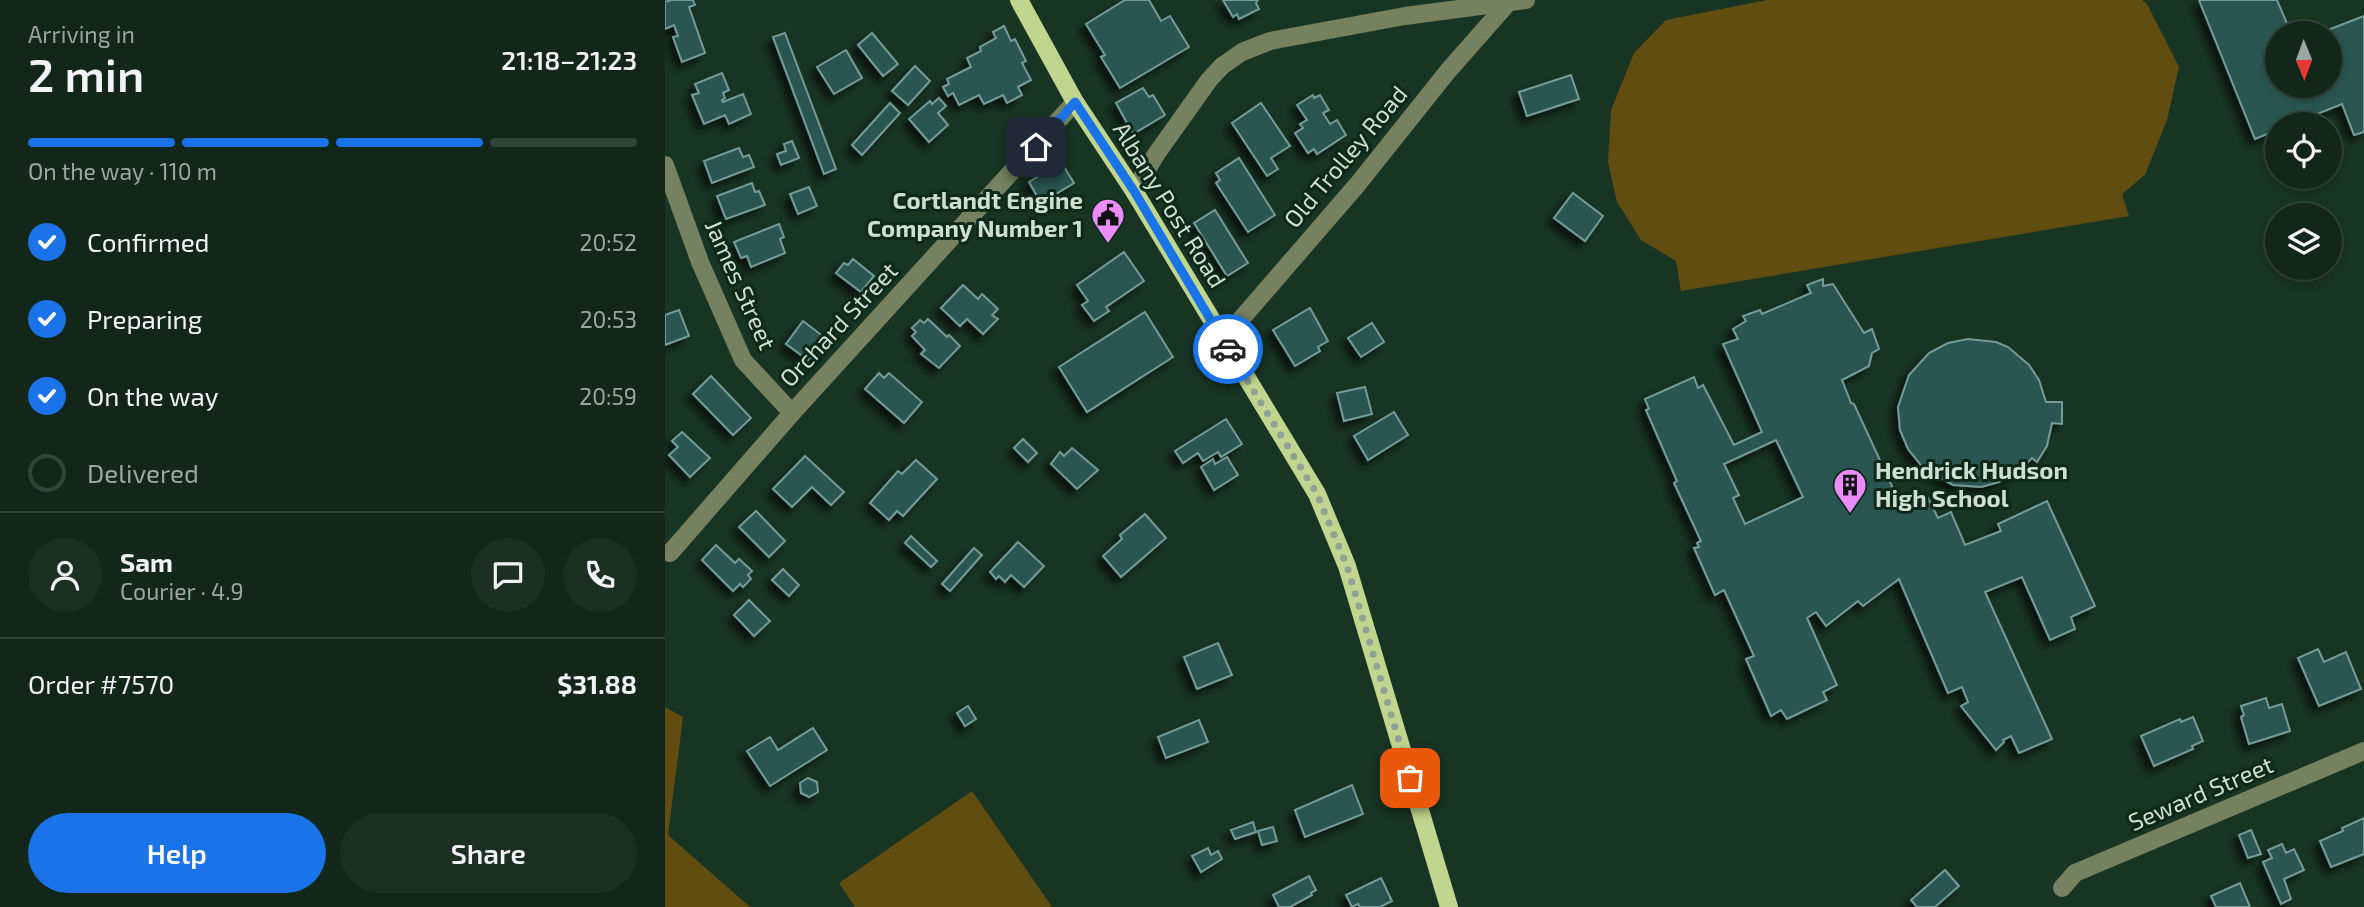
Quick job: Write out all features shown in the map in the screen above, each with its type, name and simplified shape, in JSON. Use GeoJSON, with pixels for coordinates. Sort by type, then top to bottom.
{"type":"FeatureCollection","features":[{"type":"Feature","properties":{"kind":"main road","name":"Albany Post Road"},"geometry":{"type":"LineString","coordinates":[[1019,0],[1075,102],[1134,191],[1317,494],[1347,566],[1449,907]]}},
{"type":"Feature","properties":{"kind":"street"},"geometry":{"type":"LineString","coordinates":[[1134,191],[1157,153],[1209,80],[1222,66],[1242,52],[1270,41],[1378,20],[1526,0]]}},
{"type":"Feature","properties":{"kind":"street","name":"Old Trolley Road"},"geometry":{"type":"LineString","coordinates":[[1223,340],[1357,185],[1448,71],[1507,4]]}},
{"type":"Feature","properties":{"kind":"street","name":"Orchard Street"},"geometry":{"type":"LineString","coordinates":[[670,553],[792,413],[1075,102]]}},
{"type":"Feature","properties":{"kind":"street","name":"James Street"},"geometry":{"type":"LineString","coordinates":[[665,164],[700,262],[743,360],[792,413]]}},
{"type":"Feature","properties":{"kind":"street","name":"Seward Street"},"geometry":{"type":"LineString","coordinates":[[2062,888],[2075,873],[2364,751]]}},
{"type":"Feature","properties":{"kind":"shaded area"},"geometry":{"type":"Polygon","coordinates":[[[1767,0],[2142,0],[2147,4],[2179,67],[2167,120],[2145,175],[2122,194],[2129,216],[1681,291],[1676,261],[1641,240],[1617,202],[1608,162],[1611,110],[1634,53],[1666,20],[1767,0]]]}},
{"type":"Feature","properties":{"kind":"shaded area"},"geometry":{"type":"Polygon","coordinates":[[[665,707],[683,717],[668,835],[750,907],[665,907],[665,707]]]}},
{"type":"Feature","properties":{"kind":"shaded area"},"geometry":{"type":"Polygon","coordinates":[[[972,791],[1052,907],[855,907],[839,883],[972,791]]]}},
{"type":"Feature","properties":{"kind":"building"},"geometry":{"type":"Polygon","coordinates":[[[693,0],[695,5],[689,7],[705,53],[682,62],[673,37],[678,36],[674,25],[665,29],[665,2],[693,0]]]}},
{"type":"Feature","properties":{"kind":"building"},"geometry":{"type":"Polygon","coordinates":[[[1125,0],[1149,0],[1161,21],[1170,16],[1189,47],[1120,88],[1101,57],[1105,55],[1086,24],[1125,0]]]}},
{"type":"Feature","properties":{"kind":"building"},"geometry":{"type":"Polygon","coordinates":[[[1223,0],[1258,0],[1256,3],[1259,9],[1239,19],[1237,14],[1233,17],[1223,0]]]}},
{"type":"Feature","properties":{"kind":"building"},"geometry":{"type":"Polygon","coordinates":[[[2199,0],[2277,0],[2286,21],[2265,21],[2265,98],[2342,98],[2342,24],[2364,16],[2364,132],[2354,135],[2342,104],[2322,112],[2265,112],[2265,135],[2255,139],[2199,0]]]}},
{"type":"Feature","properties":{"kind":"building"},"geometry":{"type":"Polygon","coordinates":[[[1004,26],[1011,41],[1015,39],[1026,61],[1022,63],[1031,80],[1018,87],[1022,95],[1007,103],[1003,95],[984,104],[979,95],[959,105],[953,93],[948,96],[943,87],[949,84],[947,79],[971,67],[967,58],[981,51],[980,47],[996,38],[993,32],[1004,26]]]}},
{"type":"Feature","properties":{"kind":"building"},"geometry":{"type":"Polygon","coordinates":[[[785,33],[836,169],[824,174],[773,37],[785,33]]]}},
{"type":"Feature","properties":{"kind":"building"},"geometry":{"type":"Polygon","coordinates":[[[872,33],[898,64],[883,76],[858,45],[872,33]]]}},
{"type":"Feature","properties":{"kind":"building"},"geometry":{"type":"Polygon","coordinates":[[[846,50],[862,78],[834,94],[817,67],[846,50]]]}},
{"type":"Feature","properties":{"kind":"building"},"geometry":{"type":"Polygon","coordinates":[[[915,66],[930,81],[908,105],[892,91],[915,66]]]}},
{"type":"Feature","properties":{"kind":"building"},"geometry":{"type":"Polygon","coordinates":[[[722,73],[729,90],[723,93],[723,102],[743,94],[751,114],[729,124],[725,115],[704,124],[692,95],[699,93],[695,84],[722,73]]]}},
{"type":"Feature","properties":{"kind":"building"},"geometry":{"type":"Polygon","coordinates":[[[1571,75],[1579,99],[1527,116],[1519,92],[1571,75]]]}},
{"type":"Feature","properties":{"kind":"building"},"geometry":{"type":"Polygon","coordinates":[[[1143,88],[1149,97],[1153,95],[1165,115],[1133,134],[1116,103],[1143,88]]]}},
{"type":"Feature","properties":{"kind":"building"},"geometry":{"type":"Polygon","coordinates":[[[1313,95],[1314,98],[1320,95],[1329,110],[1323,113],[1330,124],[1337,120],[1346,135],[1317,154],[1314,149],[1308,153],[1295,133],[1303,128],[1300,124],[1307,120],[1297,105],[1313,95]]]}},
{"type":"Feature","properties":{"kind":"building"},"geometry":{"type":"Polygon","coordinates":[[[939,98],[946,106],[938,113],[948,125],[929,142],[909,119],[930,101],[932,104],[939,98]]]}},
{"type":"Feature","properties":{"kind":"building"},"geometry":{"type":"Polygon","coordinates":[[[890,103],[900,113],[862,155],[852,145],[890,103]]]}},
{"type":"Feature","properties":{"kind":"building"},"geometry":{"type":"Polygon","coordinates":[[[1261,103],[1290,146],[1271,158],[1278,169],[1267,176],[1232,123],[1261,103]]]}},
{"type":"Feature","properties":{"kind":"building"},"geometry":{"type":"Polygon","coordinates":[[[792,141],[799,158],[781,165],[777,154],[786,151],[784,144],[792,141]]]}},
{"type":"Feature","properties":{"kind":"building"},"geometry":{"type":"Polygon","coordinates":[[[739,148],[743,157],[749,155],[754,167],[712,183],[704,161],[739,148]]]}},
{"type":"Feature","properties":{"kind":"building"},"geometry":{"type":"Polygon","coordinates":[[[1239,158],[1275,215],[1248,232],[1216,183],[1220,180],[1216,173],[1239,158]]]}},
{"type":"Feature","properties":{"kind":"building"},"geometry":{"type":"Polygon","coordinates":[[[1061,162],[1074,183],[1041,203],[1029,182],[1061,162]]]}},
{"type":"Feature","properties":{"kind":"building"},"geometry":{"type":"Polygon","coordinates":[[[752,183],[765,205],[726,219],[717,196],[752,183]]]}},
{"type":"Feature","properties":{"kind":"building"},"geometry":{"type":"Polygon","coordinates":[[[809,187],[817,206],[798,214],[790,194],[809,187]]]}},
{"type":"Feature","properties":{"kind":"building"},"geometry":{"type":"Polygon","coordinates":[[[1573,193],[1603,216],[1585,241],[1554,218],[1573,193]]]}},
{"type":"Feature","properties":{"kind":"building"},"geometry":{"type":"Polygon","coordinates":[[[1215,210],[1248,263],[1227,276],[1194,223],[1215,210]]]}},
{"type":"Feature","properties":{"kind":"building"},"geometry":{"type":"Polygon","coordinates":[[[779,224],[784,237],[780,239],[785,253],[751,267],[747,256],[741,258],[734,242],[779,224]]]}},
{"type":"Feature","properties":{"kind":"building"},"geometry":{"type":"Polygon","coordinates":[[[1124,252],[1144,281],[1106,307],[1109,311],[1094,321],[1082,305],[1088,301],[1077,285],[1124,252]]]}},
{"type":"Feature","properties":{"kind":"building"},"geometry":{"type":"Polygon","coordinates":[[[853,259],[874,276],[861,292],[836,273],[844,263],[848,265],[853,259]]]}},
{"type":"Feature","properties":{"kind":"building","name":"Hendrick Hudson High School"},"geometry":{"type":"Polygon","coordinates":[[[1823,279],[1823,286],[1833,284],[1864,333],[1872,329],[1879,349],[1872,353],[1869,366],[1842,380],[1903,510],[1928,498],[1938,518],[1951,512],[1965,545],[2001,531],[1998,524],[2047,501],[2095,606],[2071,617],[2075,629],[2050,640],[2022,577],[1985,592],[2052,739],[2019,753],[2011,736],[2003,740],[1996,750],[1961,706],[1968,702],[1962,687],[1948,693],[1899,579],[1863,606],[1858,601],[1826,626],[1816,612],[1807,618],[1837,685],[1823,692],[1827,700],[1787,719],[1781,710],[1771,716],[1746,659],[1754,656],[1724,590],[1715,595],[1694,548],[1699,547],[1697,543],[1701,541],[1674,483],[1677,481],[1646,410],[1649,409],[1645,399],[1694,377],[1698,388],[1703,385],[1734,445],[1762,432],[1723,344],[1738,339],[1733,329],[1746,321],[1743,316],[1760,310],[1762,314],[1811,293],[1807,285],[1823,279]],[[1776,440],[1724,464],[1739,495],[1733,498],[1745,524],[1803,497],[1776,440]]]}},
{"type":"Feature","properties":{"kind":"building"},"geometry":{"type":"Polygon","coordinates":[[[963,285],[978,299],[982,294],[998,309],[992,315],[998,319],[983,334],[967,319],[960,326],[941,308],[963,285]]]}},
{"type":"Feature","properties":{"kind":"building"},"geometry":{"type":"Polygon","coordinates":[[[1310,308],[1328,341],[1318,347],[1320,351],[1295,366],[1273,330],[1310,308]]]}},
{"type":"Feature","properties":{"kind":"building"},"geometry":{"type":"Polygon","coordinates":[[[679,310],[689,336],[665,345],[665,315],[679,310]]]}},
{"type":"Feature","properties":{"kind":"building"},"geometry":{"type":"Polygon","coordinates":[[[1145,312],[1173,357],[1087,412],[1059,367],[1145,312]]]}},
{"type":"Feature","properties":{"kind":"building"},"geometry":{"type":"Polygon","coordinates":[[[928,319],[960,346],[939,368],[921,354],[925,350],[912,336],[916,332],[912,328],[920,320],[924,323],[928,319]]]}},
{"type":"Feature","properties":{"kind":"building"},"geometry":{"type":"Polygon","coordinates":[[[803,321],[828,343],[815,361],[810,357],[808,360],[786,344],[803,321]]]}},
{"type":"Feature","properties":{"kind":"building"},"geometry":{"type":"Polygon","coordinates":[[[1372,323],[1384,342],[1361,357],[1348,338],[1372,323]]]}},
{"type":"Feature","properties":{"kind":"building"},"geometry":{"type":"Polygon","coordinates":[[[1968,339],[1996,342],[2008,347],[2029,365],[2039,380],[2046,402],[2062,402],[2062,424],[2052,423],[2047,446],[2037,462],[2032,458],[2019,471],[1999,482],[1981,487],[1953,485],[1924,469],[1908,449],[1900,430],[1898,407],[1909,375],[1929,353],[1948,343],[1968,339]]]}},
{"type":"Feature","properties":{"kind":"building"},"geometry":{"type":"Polygon","coordinates":[[[879,373],[884,378],[889,373],[922,402],[904,423],[865,389],[879,373]]]}},
{"type":"Feature","properties":{"kind":"building"},"geometry":{"type":"Polygon","coordinates":[[[711,376],[751,418],[733,435],[693,394],[711,376]]]}},
{"type":"Feature","properties":{"kind":"building"},"geometry":{"type":"Polygon","coordinates":[[[1365,387],[1372,414],[1344,421],[1337,393],[1365,387]]]}},
{"type":"Feature","properties":{"kind":"building"},"geometry":{"type":"Polygon","coordinates":[[[1394,412],[1408,435],[1368,460],[1354,436],[1394,412]]]}},
{"type":"Feature","properties":{"kind":"building"},"geometry":{"type":"Polygon","coordinates":[[[1226,419],[1242,444],[1221,457],[1218,452],[1203,461],[1198,453],[1183,463],[1175,451],[1226,419]]]}},
{"type":"Feature","properties":{"kind":"building"},"geometry":{"type":"Polygon","coordinates":[[[682,432],[710,458],[690,477],[669,455],[678,447],[672,441],[682,432]]]}},
{"type":"Feature","properties":{"kind":"building"},"geometry":{"type":"Polygon","coordinates":[[[1023,439],[1037,453],[1028,462],[1014,448],[1023,439]]]}},
{"type":"Feature","properties":{"kind":"building"},"geometry":{"type":"Polygon","coordinates":[[[1072,448],[1098,470],[1077,489],[1051,464],[1060,452],[1064,456],[1072,448]]]}},
{"type":"Feature","properties":{"kind":"building"},"geometry":{"type":"Polygon","coordinates":[[[805,456],[844,492],[831,505],[812,487],[792,507],[773,489],[805,456]]]}},
{"type":"Feature","properties":{"kind":"building"},"geometry":{"type":"Polygon","coordinates":[[[1227,457],[1238,475],[1214,490],[1201,467],[1213,459],[1215,464],[1227,457]]]}},
{"type":"Feature","properties":{"kind":"building"},"geometry":{"type":"Polygon","coordinates":[[[916,460],[937,479],[903,516],[897,511],[889,520],[870,503],[898,471],[902,474],[916,460]]]}},
{"type":"Feature","properties":{"kind":"building"},"geometry":{"type":"Polygon","coordinates":[[[756,511],[785,541],[769,557],[739,527],[756,511]]]}},
{"type":"Feature","properties":{"kind":"building"},"geometry":{"type":"Polygon","coordinates":[[[1145,514],[1166,538],[1121,577],[1103,556],[1122,539],[1120,535],[1145,514]]]}},
{"type":"Feature","properties":{"kind":"building"},"geometry":{"type":"Polygon","coordinates":[[[911,536],[937,561],[931,567],[905,543],[911,536]]]}},
{"type":"Feature","properties":{"kind":"building"},"geometry":{"type":"Polygon","coordinates":[[[1018,542],[1044,566],[1024,587],[1011,575],[1005,582],[999,576],[996,579],[990,572],[1018,542]]]}},
{"type":"Feature","properties":{"kind":"building"},"geometry":{"type":"Polygon","coordinates":[[[716,545],[735,563],[739,559],[752,571],[748,575],[751,579],[743,587],[740,584],[733,591],[702,560],[716,545]]]}},
{"type":"Feature","properties":{"kind":"building"},"geometry":{"type":"Polygon","coordinates":[[[974,548],[982,555],[950,591],[942,584],[974,548]]]}},
{"type":"Feature","properties":{"kind":"building"},"geometry":{"type":"Polygon","coordinates":[[[783,569],[799,585],[789,596],[772,580],[783,569]]]}},
{"type":"Feature","properties":{"kind":"building"},"geometry":{"type":"Polygon","coordinates":[[[749,600],[770,621],[754,636],[734,615],[749,600]]]}},
{"type":"Feature","properties":{"kind":"building"},"geometry":{"type":"Polygon","coordinates":[[[1218,643],[1232,675],[1197,689],[1184,657],[1218,643]]]}},
{"type":"Feature","properties":{"kind":"building"},"geometry":{"type":"Polygon","coordinates":[[[2318,649],[2324,662],[2346,652],[2361,689],[2319,706],[2298,658],[2318,649]]]}},
{"type":"Feature","properties":{"kind":"building"},"geometry":{"type":"Polygon","coordinates":[[[2266,698],[2269,708],[2282,704],[2290,731],[2249,744],[2241,717],[2244,715],[2241,706],[2266,698]]]}},
{"type":"Feature","properties":{"kind":"building"},"geometry":{"type":"Polygon","coordinates":[[[968,706],[976,719],[965,726],[957,713],[968,706]]]}},
{"type":"Feature","properties":{"kind":"building"},"geometry":{"type":"Polygon","coordinates":[[[2193,717],[2203,741],[2192,746],[2193,749],[2154,766],[2141,736],[2180,719],[2181,722],[2193,717]]]}},
{"type":"Feature","properties":{"kind":"building"},"geometry":{"type":"Polygon","coordinates":[[[1199,720],[1208,742],[1166,758],[1158,737],[1199,720]]]}},
{"type":"Feature","properties":{"kind":"building"},"geometry":{"type":"Polygon","coordinates":[[[813,728],[827,750],[770,786],[747,751],[770,737],[778,750],[813,728]]]}},
{"type":"Feature","properties":{"kind":"building"},"geometry":{"type":"Polygon","coordinates":[[[808,778],[817,782],[818,792],[809,797],[801,793],[800,783],[808,778]]]}},
{"type":"Feature","properties":{"kind":"building"},"geometry":{"type":"Polygon","coordinates":[[[1352,785],[1363,814],[1305,837],[1295,810],[1352,785]]]}},
{"type":"Feature","properties":{"kind":"building"},"geometry":{"type":"Polygon","coordinates":[[[2364,818],[2364,854],[2331,867],[2320,841],[2364,818]]]}},
{"type":"Feature","properties":{"kind":"building"},"geometry":{"type":"Polygon","coordinates":[[[1253,822],[1256,832],[1235,839],[1231,830],[1253,822]]]}},
{"type":"Feature","properties":{"kind":"building"},"geometry":{"type":"Polygon","coordinates":[[[1273,827],[1277,841],[1262,845],[1258,831],[1273,827]]]}},
{"type":"Feature","properties":{"kind":"building"},"geometry":{"type":"Polygon","coordinates":[[[2251,830],[2261,854],[2248,858],[2239,835],[2251,830]]]}},
{"type":"Feature","properties":{"kind":"building"},"geometry":{"type":"Polygon","coordinates":[[[2282,844],[2286,853],[2294,849],[2304,870],[2284,879],[2291,899],[2281,904],[2263,862],[2272,858],[2268,850],[2282,844]]]}},
{"type":"Feature","properties":{"kind":"building"},"geometry":{"type":"Polygon","coordinates":[[[1208,848],[1211,855],[1218,851],[1222,859],[1201,872],[1192,856],[1208,848]]]}},
{"type":"Feature","properties":{"kind":"building"},"geometry":{"type":"Polygon","coordinates":[[[1945,870],[1959,886],[1935,907],[1917,907],[1911,900],[1945,870]]]}},
{"type":"Feature","properties":{"kind":"building"},"geometry":{"type":"Polygon","coordinates":[[[1309,876],[1316,890],[1312,895],[1290,907],[1279,907],[1273,895],[1309,876]]]}},
{"type":"Feature","properties":{"kind":"building"},"geometry":{"type":"Polygon","coordinates":[[[1381,878],[1392,901],[1380,907],[1360,907],[1358,904],[1352,907],[1346,895],[1381,878]]]}},
{"type":"Feature","properties":{"kind":"building"},"geometry":{"type":"Polygon","coordinates":[[[2240,883],[2250,907],[2216,907],[2211,896],[2240,883]]]}},
{"type":"Feature","properties":{"kind":"way so far"},"geometry":{"type":"LineString","coordinates":[[1228,349],[1317,494],[1347,566],[1410,778]]}},
{"type":"Feature","properties":{"kind":"place","name":"Cortlandt Engine Company Number 1"},"geometry":{"type":"Point","coordinates":[1108,245]}},
{"type":"Feature","properties":{"kind":"place","name":"Hendrick Hudson High School"},"geometry":{"type":"Point","coordinates":[1850,515]}},
{"type":"Feature","properties":{"kind":"route"},"geometry":{"type":"LineString","coordinates":[[1036,147],[1075,102],[1134,191],[1228,349]]}}]}
